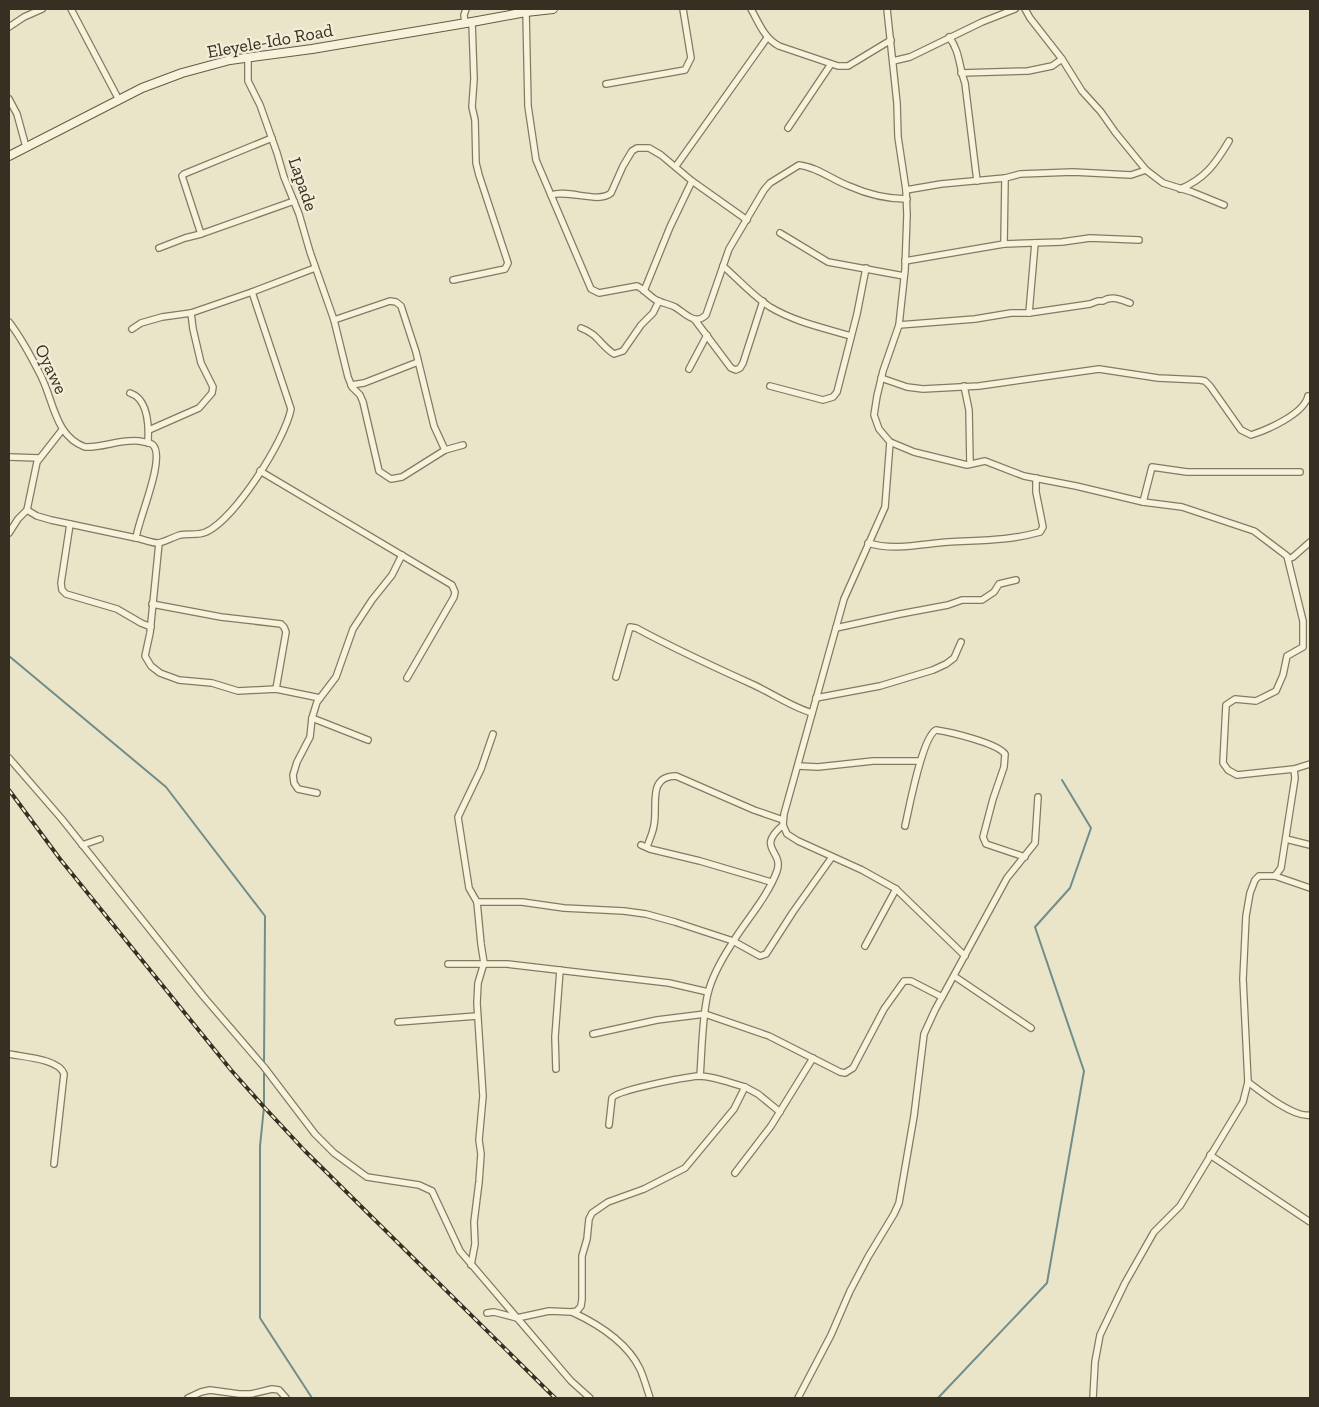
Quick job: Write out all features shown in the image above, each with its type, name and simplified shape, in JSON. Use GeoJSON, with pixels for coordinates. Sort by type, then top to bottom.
{"type":"FeatureCollection","features":[{"type":"Feature","properties":{"kind":"main road","name":"Eleyele-Ido Road"},"geometry":{"type":"LineString","coordinates":[[9,156],[142,88],[182,73],[230,60],[553,9]]}},
{"type":"Feature","properties":{"kind":"street"},"geometry":{"type":"LineString","coordinates":[[9,27],[24,17],[42,9]]}},
{"type":"Feature","properties":{"kind":"street"},"geometry":{"type":"LineString","coordinates":[[71,9],[119,100]]}},
{"type":"Feature","properties":{"kind":"street"},"geometry":{"type":"LineString","coordinates":[[453,280],[505,269],[508,263],[476,163],[475,120],[472,98],[474,79],[469,23],[464,15],[466,9]]}},
{"type":"Feature","properties":{"kind":"street"},"geometry":{"type":"LineString","coordinates":[[606,84],[685,70],[691,58],[683,9]]}},
{"type":"Feature","properties":{"kind":"street"},"geometry":{"type":"LineString","coordinates":[[751,9],[767,38],[779,46],[842,67],[848,66],[891,40]]}},
{"type":"Feature","properties":{"kind":"street"},"geometry":{"type":"LineString","coordinates":[[887,9],[897,103],[898,137],[907,199],[905,261],[899,325],[882,378],[874,415],[878,429],[890,442],[914,452],[960,464],[985,461],[1036,478],[1143,502],[1182,507],[1254,531],[1287,556],[1304,621],[1303,646]]}},
{"type":"Feature","properties":{"kind":"street"},"geometry":{"type":"LineString","coordinates":[[893,62],[910,57],[949,37],[1014,9]]}},
{"type":"Feature","properties":{"kind":"street"},"geometry":{"type":"LineString","coordinates":[[1025,9],[1062,60],[1078,86],[1101,112],[1146,170],[1162,183],[1192,192],[1224,205]]}},
{"type":"Feature","properties":{"kind":"street"},"geometry":{"type":"LineString","coordinates":[[526,12],[528,106],[536,160],[591,289],[599,293],[634,285],[644,290],[659,301],[674,307],[695,320],[734,370],[739,369],[743,363],[763,301]]}},
{"type":"Feature","properties":{"kind":"street"},"geometry":{"type":"LineString","coordinates":[[949,37],[956,46],[961,73],[965,83],[977,181]]}},
{"type":"Feature","properties":{"kind":"street"},"geometry":{"type":"LineString","coordinates":[[676,166],[767,38]]}},
{"type":"Feature","properties":{"kind":"street","name":"Lapade"},"geometry":{"type":"LineString","coordinates":[[248,58],[248,81],[260,105],[294,201],[334,320],[351,385],[360,395],[363,402],[379,470],[383,475],[391,479],[402,477],[445,450]]}},
{"type":"Feature","properties":{"kind":"street"},"geometry":{"type":"LineString","coordinates":[[961,73],[1028,71],[1052,66],[1062,60]]}},
{"type":"Feature","properties":{"kind":"street"},"geometry":{"type":"LineString","coordinates":[[788,128],[831,64]]}},
{"type":"Feature","properties":{"kind":"street"},"geometry":{"type":"LineString","coordinates":[[9,99],[17,114],[26,147]]}},
{"type":"Feature","properties":{"kind":"street"},"geometry":{"type":"LineString","coordinates":[[201,234],[181,179],[182,176],[272,138]]}},
{"type":"Feature","properties":{"kind":"street"},"geometry":{"type":"LineString","coordinates":[[1180,189],[1198,180],[1217,161],[1230,142]]}},
{"type":"Feature","properties":{"kind":"street"},"geometry":{"type":"LineString","coordinates":[[551,195],[567,193],[600,198],[608,196],[614,188],[628,156],[637,148],[649,148],[747,220]]}},
{"type":"Feature","properties":{"kind":"street"},"geometry":{"type":"LineString","coordinates":[[695,320],[706,315],[729,249],[770,184],[799,166],[816,171],[850,186],[892,199],[907,199]]}},
{"type":"Feature","properties":{"kind":"street"},"geometry":{"type":"LineString","coordinates":[[906,190],[941,184],[1005,178],[1020,174],[1055,172],[1131,175],[1146,170]]}},
{"type":"Feature","properties":{"kind":"street"},"geometry":{"type":"LineString","coordinates":[[1004,244],[1005,178]]}},
{"type":"Feature","properties":{"kind":"street"},"geometry":{"type":"LineString","coordinates":[[644,290],[670,227],[692,181]]}},
{"type":"Feature","properties":{"kind":"street"},"geometry":{"type":"LineString","coordinates":[[159,248],[294,201]]}},
{"type":"Feature","properties":{"kind":"street"},"geometry":{"type":"LineString","coordinates":[[780,233],[828,262],[904,276]]}},
{"type":"Feature","properties":{"kind":"street"},"geometry":{"type":"LineString","coordinates":[[905,261],[1004,244],[1062,242],[1090,238],[1139,240]]}},
{"type":"Feature","properties":{"kind":"street"},"geometry":{"type":"LineString","coordinates":[[1029,313],[1035,243]]}},
{"type":"Feature","properties":{"kind":"street"},"geometry":{"type":"LineString","coordinates":[[723,266],[744,286],[770,306],[796,320],[851,336]]}},
{"type":"Feature","properties":{"kind":"street"},"geometry":{"type":"LineString","coordinates":[[132,328],[141,323],[162,317],[191,313],[315,268]]}},
{"type":"Feature","properties":{"kind":"street"},"geometry":{"type":"LineString","coordinates":[[770,386],[823,400],[833,397],[841,382],[866,268]]}},
{"type":"Feature","properties":{"kind":"street"},"geometry":{"type":"LineString","coordinates":[[27,510],[38,516],[70,524],[159,543],[181,534],[208,531],[233,510],[272,454],[290,418],[291,408],[252,292]]}},
{"type":"Feature","properties":{"kind":"street"},"geometry":{"type":"LineString","coordinates":[[899,325],[974,319],[1011,313],[1029,313],[1085,305],[1103,301],[1107,298],[1130,303]]}},
{"type":"Feature","properties":{"kind":"street"},"geometry":{"type":"LineString","coordinates":[[334,320],[390,301],[396,302],[401,306],[418,362],[434,426],[445,450],[463,445]]}},
{"type":"Feature","properties":{"kind":"street"},"geometry":{"type":"LineString","coordinates":[[581,328],[591,332],[606,349],[614,354],[623,351],[641,325],[653,313],[659,301]]}},
{"type":"Feature","properties":{"kind":"street"},"geometry":{"type":"LineString","coordinates":[[149,430],[199,408],[212,393],[212,387],[201,364],[191,313]]}},
{"type":"Feature","properties":{"kind":"street","name":"Oyawe"},"geometry":{"type":"LineString","coordinates":[[9,322],[42,378],[62,430]]}},
{"type":"Feature","properties":{"kind":"street"},"geometry":{"type":"LineString","coordinates":[[689,369],[707,335]]}},
{"type":"Feature","properties":{"kind":"street"},"geometry":{"type":"LineString","coordinates":[[351,385],[376,379],[418,362]]}},
{"type":"Feature","properties":{"kind":"street"},"geometry":{"type":"LineString","coordinates":[[882,378],[913,388],[979,386],[1099,369],[1158,378],[1200,380],[1210,386],[1241,430],[1251,435],[1296,413],[1306,403],[1308,396]]}},
{"type":"Feature","properties":{"kind":"street"},"geometry":{"type":"LineString","coordinates":[[964,386],[969,410],[970,464]]}},
{"type":"Feature","properties":{"kind":"street"},"geometry":{"type":"LineString","coordinates":[[130,393],[136,395],[148,418],[148,443]]}},
{"type":"Feature","properties":{"kind":"street"},"geometry":{"type":"LineString","coordinates":[[9,533],[18,519],[27,510],[35,468],[39,458],[62,430],[81,446],[86,447],[118,441],[148,443],[155,449],[157,461],[151,487],[138,524],[136,538]]}},
{"type":"Feature","properties":{"kind":"street"},"geometry":{"type":"LineString","coordinates":[[700,1076],[708,992],[733,941],[772,882],[778,865],[770,840],[783,822],[816,698],[849,586],[886,502],[890,442]]}},
{"type":"Feature","properties":{"kind":"street"},"geometry":{"type":"LineString","coordinates":[[9,457],[39,458]]}},
{"type":"Feature","properties":{"kind":"street"},"geometry":{"type":"LineString","coordinates":[[1143,502],[1152,467],[1187,472],[1300,472]]}},
{"type":"Feature","properties":{"kind":"street"},"geometry":{"type":"LineString","coordinates":[[260,471],[452,585],[455,592],[454,598],[407,678]]}},
{"type":"Feature","properties":{"kind":"street"},"geometry":{"type":"LineString","coordinates":[[868,543],[886,547],[992,541],[1040,532],[1044,527],[1036,492],[1036,478]]}},
{"type":"Feature","properties":{"kind":"street"},"geometry":{"type":"LineString","coordinates":[[70,524],[61,583],[62,590],[66,594],[117,609],[141,624],[151,627]]}},
{"type":"Feature","properties":{"kind":"street"},"geometry":{"type":"LineString","coordinates":[[1288,559],[1310,542]]}},
{"type":"Feature","properties":{"kind":"street"},"geometry":{"type":"LineString","coordinates":[[159,543],[151,627],[146,650],[146,660],[151,666],[167,676],[179,680],[212,683],[238,691],[276,690],[320,698]]}},
{"type":"Feature","properties":{"kind":"street"},"geometry":{"type":"LineString","coordinates":[[317,793],[298,789],[294,783],[293,775],[297,762],[310,737],[312,718],[320,698],[336,677],[353,629],[392,574],[402,555]]}},
{"type":"Feature","properties":{"kind":"street"},"geometry":{"type":"LineString","coordinates":[[836,628],[948,605],[962,600],[982,600],[994,592],[999,584],[1016,580]]}},
{"type":"Feature","properties":{"kind":"street"},"geometry":{"type":"LineString","coordinates":[[152,604],[221,617],[281,624],[286,632],[276,690]]}},
{"type":"Feature","properties":{"kind":"street"},"geometry":{"type":"LineString","coordinates":[[616,677],[630,627],[636,628],[812,713]]}},
{"type":"Feature","properties":{"kind":"street"},"geometry":{"type":"LineString","coordinates":[[816,698],[880,686],[933,670],[954,658],[960,642]]}},
{"type":"Feature","properties":{"kind":"street"},"geometry":{"type":"LineString","coordinates":[[1310,646],[1303,646],[1287,656],[1276,691],[1256,701],[1235,699],[1226,705],[1223,762],[1228,770],[1237,775],[1294,769],[1310,764]]}},
{"type":"Feature","properties":{"kind":"street"},"geometry":{"type":"LineString","coordinates":[[312,718],[368,740]]}},
{"type":"Feature","properties":{"kind":"street"},"geometry":{"type":"LineString","coordinates":[[905,826],[920,761],[931,733],[936,730],[954,732],[1002,750],[1005,754],[1004,767],[982,837],[986,844],[1025,857]]}},
{"type":"Feature","properties":{"kind":"street"},"geometry":{"type":"LineString","coordinates":[[472,1265],[481,1154],[479,1140],[483,1096],[477,1016],[478,983],[484,963],[477,902],[469,888],[458,817],[481,769],[493,734]]}},
{"type":"Feature","properties":{"kind":"street"},"geometry":{"type":"LineString","coordinates":[[9,758],[82,845],[203,996],[264,1067],[315,1134],[334,1153],[368,1177],[419,1184],[432,1191],[460,1251],[571,1382],[590,1398]]}},
{"type":"Feature","properties":{"kind":"street"},"geometry":{"type":"LineString","coordinates":[[798,766],[873,761],[920,761]]}},
{"type":"Feature","properties":{"kind":"street"},"geometry":{"type":"LineString","coordinates":[[1275,876],[1281,868],[1295,778],[1294,769]]}},
{"type":"Feature","properties":{"kind":"street"},"geometry":{"type":"LineString","coordinates":[[772,882],[644,846],[654,826],[654,803],[658,784],[667,776],[676,776],[783,822],[787,834],[798,841],[862,870],[896,889],[965,956]]}},
{"type":"Feature","properties":{"kind":"street"},"geometry":{"type":"LineString","coordinates":[[800,1397],[831,1335],[850,1291],[899,1203],[914,1116],[924,1034],[1007,878],[1035,844],[1038,797]]}},
{"type":"Feature","properties":{"kind":"street"},"geometry":{"type":"LineString","coordinates":[[82,845],[100,839]]}},
{"type":"Feature","properties":{"kind":"street"},"geometry":{"type":"LineString","coordinates":[[1286,839],[1310,845]]}},
{"type":"Feature","properties":{"kind":"street"},"geometry":{"type":"LineString","coordinates":[[477,902],[522,902],[564,908],[646,914],[733,941],[760,956],[766,954],[832,857]]}},
{"type":"Feature","properties":{"kind":"street"},"geometry":{"type":"LineString","coordinates":[[1094,1398],[1095,1362],[1100,1335],[1125,1283],[1154,1232],[1180,1206],[1243,1102],[1248,1082],[1243,979],[1246,916],[1250,893],[1255,880],[1259,876],[1275,876],[1310,888]]}},
{"type":"Feature","properties":{"kind":"street"},"geometry":{"type":"LineString","coordinates":[[865,946],[896,889]]}},
{"type":"Feature","properties":{"kind":"street"},"geometry":{"type":"LineString","coordinates":[[448,964],[484,963],[560,970],[669,983],[708,992]]}},
{"type":"Feature","properties":{"kind":"street"},"geometry":{"type":"LineString","coordinates":[[556,1069],[555,1037],[560,970]]}},
{"type":"Feature","properties":{"kind":"street"},"geometry":{"type":"LineString","coordinates":[[954,976],[1031,1028]]}},
{"type":"Feature","properties":{"kind":"street"},"geometry":{"type":"LineString","coordinates":[[593,1034],[657,1020],[705,1014],[769,1036],[840,1072],[850,1071],[884,1009],[904,981],[911,981],[942,997]]}},
{"type":"Feature","properties":{"kind":"street"},"geometry":{"type":"LineString","coordinates":[[398,1022],[477,1016]]}},
{"type":"Feature","properties":{"kind":"street"},"geometry":{"type":"LineString","coordinates":[[9,1054],[52,1062],[62,1069],[64,1074],[54,1164]]}},
{"type":"Feature","properties":{"kind":"street"},"geometry":{"type":"LineString","coordinates":[[735,1173],[771,1126],[813,1058]]}},
{"type":"Feature","properties":{"kind":"street"},"geometry":{"type":"LineString","coordinates":[[609,1125],[614,1095],[656,1083],[700,1076],[745,1087],[758,1094],[780,1112]]}},
{"type":"Feature","properties":{"kind":"street"},"geometry":{"type":"LineString","coordinates":[[1248,1082],[1290,1109],[1304,1116],[1310,1115]]}},
{"type":"Feature","properties":{"kind":"street"},"geometry":{"type":"LineString","coordinates":[[572,1312],[576,1311],[580,1306],[582,1299],[582,1256],[588,1239],[589,1219],[592,1213],[608,1202],[644,1189],[685,1168],[734,1109],[745,1087]]}},
{"type":"Feature","properties":{"kind":"street"},"geometry":{"type":"LineString","coordinates":[[1210,1155],[1310,1222]]}},
{"type":"Feature","properties":{"kind":"street"},"geometry":{"type":"LineString","coordinates":[[487,1313],[494,1312],[517,1318],[549,1311],[572,1312],[593,1322],[608,1332],[639,1368],[650,1398]]}},
{"type":"Feature","properties":{"kind":"street"},"geometry":{"type":"LineString","coordinates":[[188,1398],[210,1390],[250,1394],[272,1389],[279,1390],[286,1398]]}},
{"type":"Feature","properties":{"kind":"waterway"},"geometry":{"type":"LineString","coordinates":[[9,656],[166,787],[265,916],[264,1064]]}},
{"type":"Feature","properties":{"kind":"waterway"},"geometry":{"type":"LineString","coordinates":[[938,1398],[1047,1283],[1084,1071],[1035,927],[1070,888],[1091,828],[1062,780]]}},
{"type":"Feature","properties":{"kind":"waterway"},"geometry":{"type":"LineString","coordinates":[[264,1071],[264,1107],[260,1146],[260,1318],[312,1398]]}},
{"type":"Feature","properties":{"kind":"railway"},"geometry":{"type":"LineString","coordinates":[[9,790],[60,859],[231,1070],[264,1107],[305,1151],[555,1398]]}}]}
